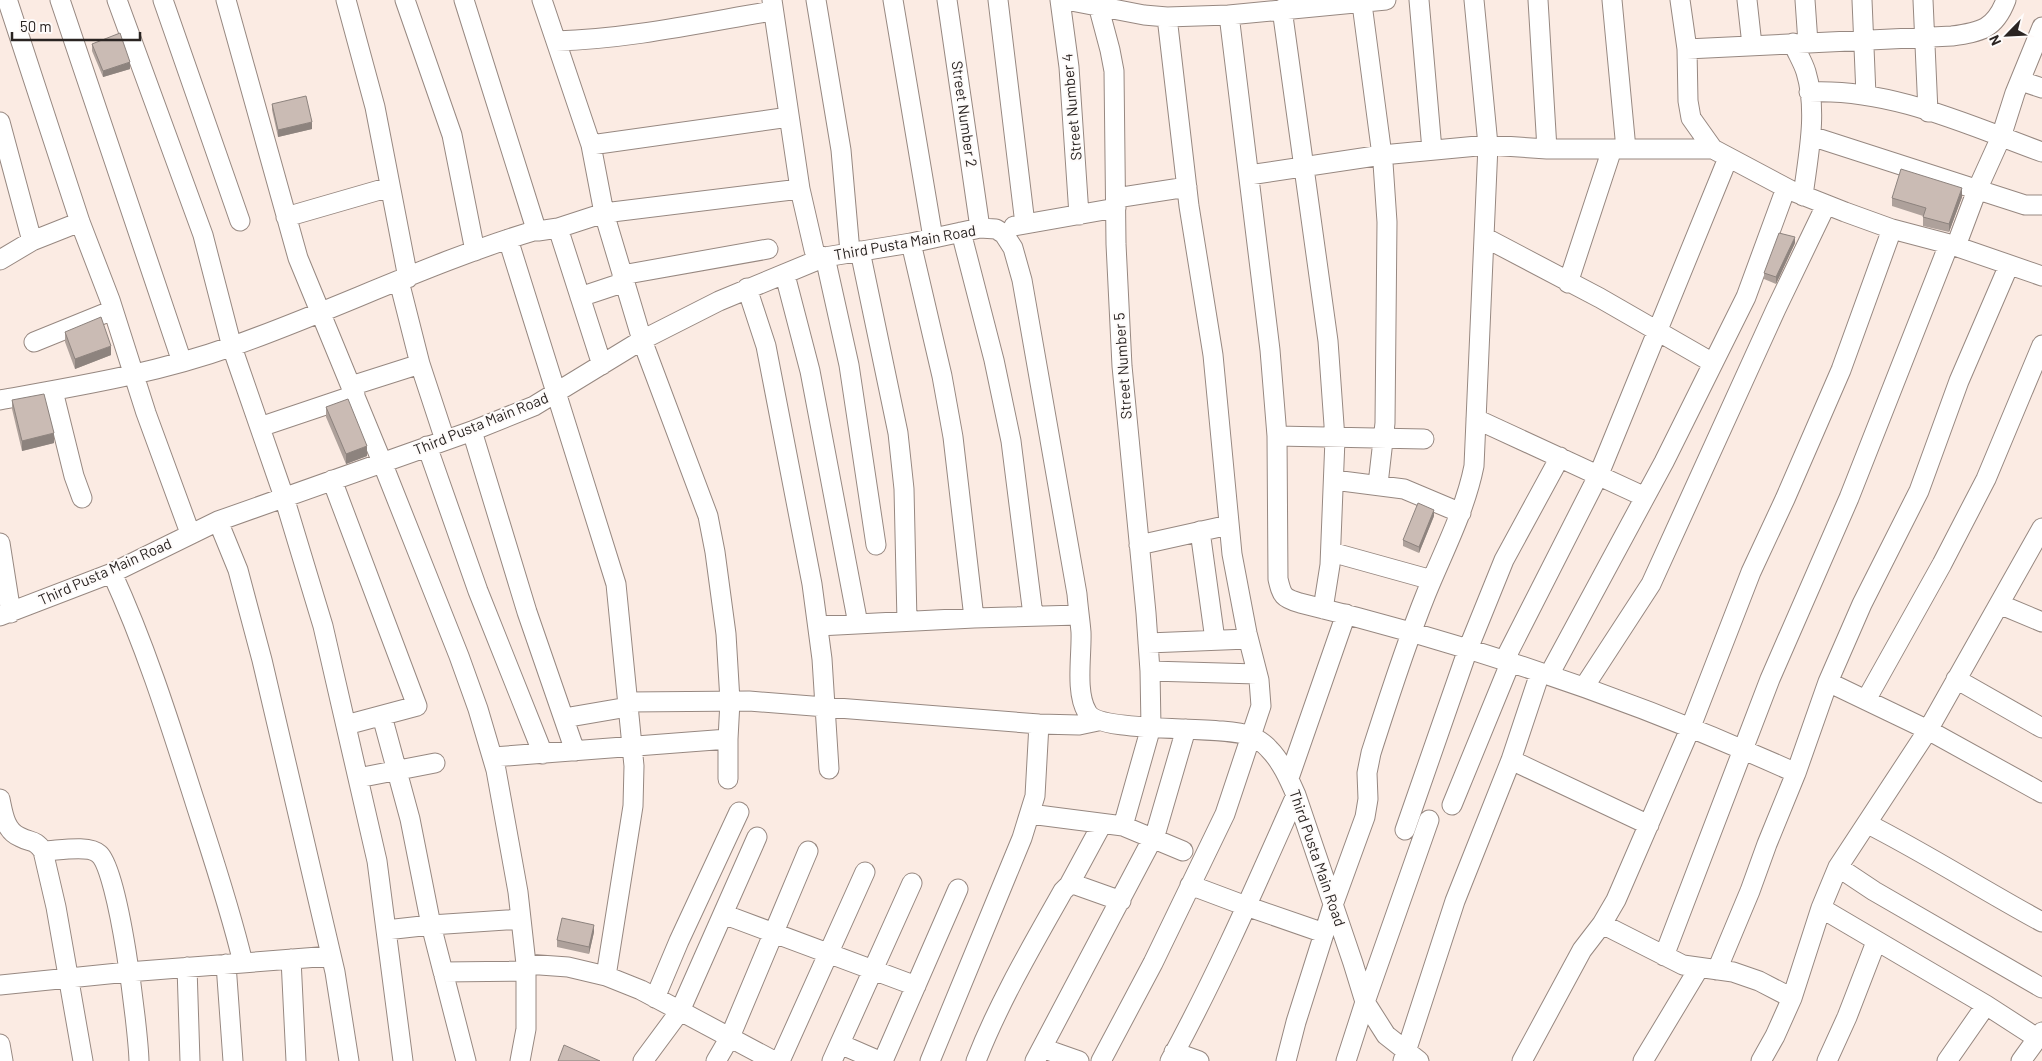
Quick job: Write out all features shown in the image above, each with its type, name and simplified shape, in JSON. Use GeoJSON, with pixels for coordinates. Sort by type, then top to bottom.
{"type":"FeatureCollection","features":[{"type":"Feature","properties":{"kind":"street"},"geometry":{"type":"LineString","coordinates":[[60,0],[182,362]]}},
{"type":"Feature","properties":{"kind":"street"},"geometry":{"type":"LineString","coordinates":[[117,0],[204,235],[232,347],[284,497],[323,626],[377,861],[403,1061]]}},
{"type":"Feature","properties":{"kind":"street"},"geometry":{"type":"LineString","coordinates":[[163,0],[240,221]]}},
{"type":"Feature","properties":{"kind":"street"},"geometry":{"type":"LineString","coordinates":[[226,0],[298,258],[459,656],[493,757],[506,821],[521,919],[526,967],[526,1029],[520,1061]]}},
{"type":"Feature","properties":{"kind":"street"},"geometry":{"type":"LineString","coordinates":[[405,0],[452,135],[475,251]]}},
{"type":"Feature","properties":{"kind":"street"},"geometry":{"type":"LineString","coordinates":[[464,0],[537,230]]}},
{"type":"Feature","properties":{"kind":"street"},"geometry":{"type":"LineString","coordinates":[[816,0],[841,150],[855,252],[898,433],[904,489],[907,621]]}},
{"type":"Feature","properties":{"kind":"street"},"geometry":{"type":"LineString","coordinates":[[894,0],[933,238]]}},
{"type":"Feature","properties":{"kind":"street","name":"Street Number 2"},"geometry":{"type":"LineString","coordinates":[[947,0],[988,229]]}},
{"type":"Feature","properties":{"kind":"street"},"geometry":{"type":"LineString","coordinates":[[998,0],[1025,224]]}},
{"type":"Feature","properties":{"kind":"street","name":"Street Number 4"},"geometry":{"type":"LineString","coordinates":[[1060,0],[1069,68],[1080,215]]}},
{"type":"Feature","properties":{"kind":"street"},"geometry":{"type":"LineString","coordinates":[[1066,0],[1110,5],[1144,15],[1167,17],[1205,7],[1230,15],[1258,6],[1282,9],[1362,4],[1386,0]]}},
{"type":"Feature","properties":{"kind":"street"},"geometry":{"type":"LineString","coordinates":[[1419,0],[1432,150]]}},
{"type":"Feature","properties":{"kind":"street"},"geometry":{"type":"LineString","coordinates":[[1286,1061],[1333,905],[1365,817],[1368,799],[1367,773],[1371,753],[1411,634],[1460,513],[1474,466],[1488,145],[1474,0]]}},
{"type":"Feature","properties":{"kind":"street"},"geometry":{"type":"LineString","coordinates":[[1538,0],[1547,148]]}},
{"type":"Feature","properties":{"kind":"street"},"geometry":{"type":"LineString","coordinates":[[1568,283],[1619,149],[1612,0]]}},
{"type":"Feature","properties":{"kind":"street"},"geometry":{"type":"LineString","coordinates":[[1680,0],[1687,48],[1688,101],[1691,118],[1720,153],[1786,188],[1826,205],[1892,229],[1952,245],[2042,276]]}},
{"type":"Feature","properties":{"kind":"street"},"geometry":{"type":"LineString","coordinates":[[1747,0],[1752,45]]}},
{"type":"Feature","properties":{"kind":"street"},"geometry":{"type":"LineString","coordinates":[[1803,196],[1810,136],[1810,92],[1801,43],[1805,0]]}},
{"type":"Feature","properties":{"kind":"street"},"geometry":{"type":"LineString","coordinates":[[1862,0],[1866,95]]}},
{"type":"Feature","properties":{"kind":"street"},"geometry":{"type":"LineString","coordinates":[[1923,0],[1928,112]]}},
{"type":"Feature","properties":{"kind":"street"},"geometry":{"type":"LineString","coordinates":[[1687,48],[1925,37],[1978,32],[1989,27],[2001,14],[2006,0]]}},
{"type":"Feature","properties":{"kind":"street"},"geometry":{"type":"LineString","coordinates":[[548,1],[556,41],[591,145],[604,213],[623,279],[642,340],[708,516],[723,610],[730,701],[728,779]]}},
{"type":"Feature","properties":{"kind":"street"},"geometry":{"type":"LineString","coordinates":[[351,2],[375,107],[390,188],[403,280],[420,364],[445,440]]}},
{"type":"Feature","properties":{"kind":"street"},"geometry":{"type":"LineString","coordinates":[[7,3],[80,222],[113,310],[132,374],[190,533]]}},
{"type":"Feature","properties":{"kind":"street"},"geometry":{"type":"LineString","coordinates":[[1362,4],[1382,155],[1387,222],[1383,438],[1378,484]]}},
{"type":"Feature","properties":{"kind":"street","name":"Street Number 5"},"geometry":{"type":"LineString","coordinates":[[1110,5],[1110,50],[1114,71],[1116,203],[1122,366],[1148,643],[1151,727],[1123,826]]}},
{"type":"Feature","properties":{"kind":"street"},"geometry":{"type":"LineString","coordinates":[[556,41],[590,40],[635,35],[772,6],[800,189],[814,250],[817,254],[825,257],[849,365],[876,544]]}},
{"type":"Feature","properties":{"kind":"street"},"geometry":{"type":"LineString","coordinates":[[1282,9],[1328,342],[1335,439],[1331,552],[1323,609]]}},
{"type":"Feature","properties":{"kind":"street"},"geometry":{"type":"LineString","coordinates":[[1230,15],[1270,350],[1277,436],[1278,579],[1282,592],[1287,599],[1508,661],[1584,687],[1744,750],[1796,773]]}},
{"type":"Feature","properties":{"kind":"street"},"geometry":{"type":"LineString","coordinates":[[1101,1061],[1153,963],[1225,814],[1261,706],[1257,674],[1248,639],[1232,554],[1213,355],[1187,187],[1167,17]]}},
{"type":"Feature","properties":{"kind":"street"},"geometry":{"type":"LineString","coordinates":[[1664,956],[1770,679],[1849,498],[1952,245],[2001,137],[2042,27]]}},
{"type":"Feature","properties":{"kind":"street"},"geometry":{"type":"LineString","coordinates":[[2021,81],[2042,88]]}},
{"type":"Feature","properties":{"kind":"street"},"geometry":{"type":"LineString","coordinates":[[1810,92],[1830,91],[1884,98],[2042,152]]}},
{"type":"Feature","properties":{"kind":"street"},"geometry":{"type":"LineString","coordinates":[[591,145],[789,117]]}},
{"type":"Feature","properties":{"kind":"street"},"geometry":{"type":"LineString","coordinates":[[0,122],[32,242]]}},
{"type":"Feature","properties":{"kind":"street"},"geometry":{"type":"LineString","coordinates":[[1810,136],[2025,205],[2042,205]]}},
{"type":"Feature","properties":{"kind":"street"},"geometry":{"type":"LineString","coordinates":[[1250,175],[1382,155],[1488,145],[1720,153]]}},
{"type":"Feature","properties":{"kind":"street"},"geometry":{"type":"LineString","coordinates":[[1452,805],[1508,661],[1599,474],[1658,330],[1720,153]]}},
{"type":"Feature","properties":{"kind":"street"},"geometry":{"type":"LineString","coordinates":[[988,229],[1080,215],[1116,203],[1187,187]]}},
{"type":"Feature","properties":{"kind":"street"},"geometry":{"type":"LineString","coordinates":[[286,218],[390,188]]}},
{"type":"Feature","properties":{"kind":"street"},"geometry":{"type":"LineString","coordinates":[[1410,1058],[1456,901],[1545,674],[1645,497],[1746,297],[1786,188]]}},
{"type":"Feature","properties":{"kind":"street"},"geometry":{"type":"LineString","coordinates":[[0,400],[132,374],[232,347],[475,251],[537,230],[558,228],[604,213],[800,189]]}},
{"type":"Feature","properties":{"kind":"street"},"geometry":{"type":"LineString","coordinates":[[1584,687],[1651,584],[1776,309],[1826,205]]}},
{"type":"Feature","properties":{"kind":"street"},"geometry":{"type":"LineString","coordinates":[[0,260],[32,242],[80,222]]}},
{"type":"Feature","properties":{"kind":"street"},"geometry":{"type":"LineString","coordinates":[[558,228],[602,365]]}},
{"type":"Feature","properties":{"kind":"street","name":"Third Pusta Main Road"},"geometry":{"type":"LineString","coordinates":[[6,615],[112,573],[190,533],[218,521],[472,431],[534,406],[642,340],[747,288],[825,257],[911,243],[961,232],[988,229],[1004,234],[1013,248],[1022,280],[1079,615],[1081,696],[1087,713],[1098,721],[1250,736],[1269,748],[1292,786],[1365,1002],[1386,1035],[1410,1058]]}},
{"type":"Feature","properties":{"kind":"street"},"geometry":{"type":"LineString","coordinates":[[1522,1061],[1582,950],[1602,924],[1616,900],[1690,730],[1751,572],[1841,370],[1892,229]]}},
{"type":"Feature","properties":{"kind":"street"},"geometry":{"type":"LineString","coordinates":[[961,232],[994,360],[1011,441],[1033,615]]}},
{"type":"Feature","properties":{"kind":"street"},"geometry":{"type":"LineString","coordinates":[[1484,236],[1658,330],[1713,363]]}},
{"type":"Feature","properties":{"kind":"street"},"geometry":{"type":"LineString","coordinates":[[508,239],[616,584],[633,747],[633,806],[606,976]]}},
{"type":"Feature","properties":{"kind":"street"},"geometry":{"type":"LineString","coordinates":[[911,243],[942,376],[953,437],[974,618]]}},
{"type":"Feature","properties":{"kind":"street"},"geometry":{"type":"LineString","coordinates":[[580,297],[623,279],[768,249]]}},
{"type":"Feature","properties":{"kind":"street"},"geometry":{"type":"LineString","coordinates":[[1643,1061],[1708,969],[1750,891],[1796,773],[1828,682],[1862,604],[1919,491],[1959,381],[2009,265]]}},
{"type":"Feature","properties":{"kind":"street"},"geometry":{"type":"LineString","coordinates":[[785,274],[810,371],[858,624]]}},
{"type":"Feature","properties":{"kind":"street"},"geometry":{"type":"LineString","coordinates":[[747,288],[766,346],[773,379],[818,626],[829,769]]}},
{"type":"Feature","properties":{"kind":"street"},"geometry":{"type":"LineString","coordinates":[[34,342],[113,310]]}},
{"type":"Feature","properties":{"kind":"street"},"geometry":{"type":"LineString","coordinates":[[1866,700],[1942,564],[1986,480],[2042,344]]}},
{"type":"Feature","properties":{"kind":"street"},"geometry":{"type":"LineString","coordinates":[[260,427],[420,364]]}},
{"type":"Feature","properties":{"kind":"street"},"geometry":{"type":"LineString","coordinates":[[53,391],[74,476],[82,498]]}},
{"type":"Feature","properties":{"kind":"street"},"geometry":{"type":"LineString","coordinates":[[1476,419],[1599,474],[1645,497]]}},
{"type":"Feature","properties":{"kind":"street"},"geometry":{"type":"LineString","coordinates":[[472,431],[527,612],[575,751]]}},
{"type":"Feature","properties":{"kind":"street"},"geometry":{"type":"LineString","coordinates":[[1277,436],[1335,439],[1424,439]]}},
{"type":"Feature","properties":{"kind":"street"},"geometry":{"type":"LineString","coordinates":[[426,446],[478,591],[543,754]]}},
{"type":"Feature","properties":{"kind":"street"},"geometry":{"type":"LineString","coordinates":[[1405,830],[1468,649],[1504,560],[1560,457]]}},
{"type":"Feature","properties":{"kind":"street"},"geometry":{"type":"LineString","coordinates":[[332,480],[417,706],[346,726]]}},
{"type":"Feature","properties":{"kind":"street"},"geometry":{"type":"LineString","coordinates":[[1334,480],[1378,484],[1404,489],[1460,513]]}},
{"type":"Feature","properties":{"kind":"street"},"geometry":{"type":"LineString","coordinates":[[218,521],[238,570],[249,607],[331,956],[349,1061]]}},
{"type":"Feature","properties":{"kind":"street"},"geometry":{"type":"LineString","coordinates":[[1139,545],[1229,525]]}},
{"type":"Feature","properties":{"kind":"street"},"geometry":{"type":"LineString","coordinates":[[1761,1061],[1775,1036],[1792,998],[1821,908],[1838,867],[1928,730],[2042,528]]}},
{"type":"Feature","properties":{"kind":"street"},"geometry":{"type":"LineString","coordinates":[[1200,531],[1215,640]]}},
{"type":"Feature","properties":{"kind":"street"},"geometry":{"type":"LineString","coordinates":[[0,542],[6,615]]}},
{"type":"Feature","properties":{"kind":"street"},"geometry":{"type":"LineString","coordinates":[[1331,552],[1432,580]]}},
{"type":"Feature","properties":{"kind":"street"},"geometry":{"type":"LineString","coordinates":[[112,573],[132,617],[166,712],[228,906],[234,963],[233,1061]]}},
{"type":"Feature","properties":{"kind":"street"},"geometry":{"type":"LineString","coordinates":[[1999,604],[2042,622]]}},
{"type":"Feature","properties":{"kind":"street"},"geometry":{"type":"LineString","coordinates":[[1199,1061],[1172,1057],[1194,1018],[1246,906],[1292,786],[1346,614]]}},
{"type":"Feature","properties":{"kind":"street"},"geometry":{"type":"LineString","coordinates":[[818,626],[1033,615],[1079,615]]}},
{"type":"Feature","properties":{"kind":"street"},"geometry":{"type":"LineString","coordinates":[[1148,643],[1248,639]]}},
{"type":"Feature","properties":{"kind":"street"},"geometry":{"type":"LineString","coordinates":[[1150,671],[1257,674]]}},
{"type":"Feature","properties":{"kind":"street"},"geometry":{"type":"LineString","coordinates":[[1956,679],[2042,728]]}},
{"type":"Feature","properties":{"kind":"street"},"geometry":{"type":"LineString","coordinates":[[1828,682],[1928,730],[2042,793]]}},
{"type":"Feature","properties":{"kind":"street"},"geometry":{"type":"LineString","coordinates":[[564,718],[628,704],[730,701],[1039,724],[1079,725],[1098,721]]}},
{"type":"Feature","properties":{"kind":"street"},"geometry":{"type":"LineString","coordinates":[[382,716],[410,819],[431,925],[466,1061]]}},
{"type":"Feature","properties":{"kind":"street"},"geometry":{"type":"LineString","coordinates":[[930,1061],[1019,847],[1030,814],[1035,796],[1039,724]]}},
{"type":"Feature","properties":{"kind":"street"},"geometry":{"type":"LineString","coordinates":[[1079,1061],[1039,1054],[1152,840],[1165,805],[1186,729]]}},
{"type":"Feature","properties":{"kind":"street"},"geometry":{"type":"LineString","coordinates":[[493,757],[728,739]]}},
{"type":"Feature","properties":{"kind":"street"},"geometry":{"type":"LineString","coordinates":[[1511,760],[1649,825]]}},
{"type":"Feature","properties":{"kind":"street"},"geometry":{"type":"LineString","coordinates":[[358,778],[435,763]]}},
{"type":"Feature","properties":{"kind":"street"},"geometry":{"type":"LineString","coordinates":[[0,799],[6,821],[12,832],[21,838],[32,840],[43,851],[56,907],[83,1061]]}},
{"type":"Feature","properties":{"kind":"street"},"geometry":{"type":"LineString","coordinates":[[655,998],[679,941],[739,812]]}},
{"type":"Feature","properties":{"kind":"street"},"geometry":{"type":"LineString","coordinates":[[1030,814],[1123,826],[1152,840],[1183,851]]}},
{"type":"Feature","properties":{"kind":"street"},"geometry":{"type":"LineString","coordinates":[[1346,1061],[1429,820]]}},
{"type":"Feature","properties":{"kind":"street"},"geometry":{"type":"LineString","coordinates":[[976,1061],[1015,976],[1063,891],[1069,885],[1102,824]]}},
{"type":"Feature","properties":{"kind":"street"},"geometry":{"type":"LineString","coordinates":[[1868,824],[1919,850],[1982,889],[2042,922]]}},
{"type":"Feature","properties":{"kind":"street"},"geometry":{"type":"LineString","coordinates":[[643,1061],[680,1011],[757,837]]}},
{"type":"Feature","properties":{"kind":"street"},"geometry":{"type":"LineString","coordinates":[[43,851],[86,849],[98,853],[103,859],[113,884],[128,972],[139,1061]]}},
{"type":"Feature","properties":{"kind":"street"},"geometry":{"type":"LineString","coordinates":[[716,1061],[730,1038],[808,851]]}},
{"type":"Feature","properties":{"kind":"street"},"geometry":{"type":"LineString","coordinates":[[1838,867],[1874,891],[2042,988]]}},
{"type":"Feature","properties":{"kind":"street"},"geometry":{"type":"LineString","coordinates":[[780,1061],[866,872]]}},
{"type":"Feature","properties":{"kind":"street"},"geometry":{"type":"LineString","coordinates":[[832,1061],[912,883]]}},
{"type":"Feature","properties":{"kind":"street"},"geometry":{"type":"LineString","coordinates":[[1069,885],[1076,885],[1121,901]]}},
{"type":"Feature","properties":{"kind":"street"},"geometry":{"type":"LineString","coordinates":[[1190,885],[1324,933]]}},
{"type":"Feature","properties":{"kind":"street"},"geometry":{"type":"LineString","coordinates":[[883,1061],[958,889]]}},
{"type":"Feature","properties":{"kind":"street"},"geometry":{"type":"LineString","coordinates":[[1821,908],[1876,942],[2040,1035],[2021,1061]]}},
{"type":"Feature","properties":{"kind":"street"},"geometry":{"type":"LineString","coordinates":[[723,914],[916,986]]}},
{"type":"Feature","properties":{"kind":"street"},"geometry":{"type":"LineString","coordinates":[[386,930],[521,919]]}},
{"type":"Feature","properties":{"kind":"street"},"geometry":{"type":"LineString","coordinates":[[1602,924],[1683,965],[1733,972],[1759,981],[1792,998]]}},
{"type":"Feature","properties":{"kind":"street"},"geometry":{"type":"LineString","coordinates":[[1827,1061],[1847,1017],[1876,942]]}},
{"type":"Feature","properties":{"kind":"street"},"geometry":{"type":"LineString","coordinates":[[0,985],[128,972],[331,956]]}},
{"type":"Feature","properties":{"kind":"street"},"geometry":{"type":"LineString","coordinates":[[292,959],[296,1061]]}},
{"type":"Feature","properties":{"kind":"street"},"geometry":{"type":"LineString","coordinates":[[187,967],[190,1061]]}},
{"type":"Feature","properties":{"kind":"street"},"geometry":{"type":"LineString","coordinates":[[443,972],[526,967],[568,967],[606,976],[655,998],[730,1038],[751,1056],[774,1061]]}},
{"type":"Feature","properties":{"kind":"street"},"geometry":{"type":"LineString","coordinates":[[1947,1061],[1986,1005]]}},
{"type":"Feature","properties":{"kind":"street"},"geometry":{"type":"LineString","coordinates":[[0,1044],[3,1061]]}},
{"type":"Feature","properties":{"kind":"street"},"geometry":{"type":"LineString","coordinates":[[840,1044],[879,1061]]}},
{"type":"Feature","properties":{"kind":"building"},"geometry":{"type":"Polygon","coordinates":[[[120,33],[130,62],[103,71],[92,44],[120,33]]]}},
{"type":"Feature","properties":{"kind":"building"},"geometry":{"type":"Polygon","coordinates":[[[306,96],[312,122],[278,130],[272,104],[306,96]]]}},
{"type":"Feature","properties":{"kind":"building"},"geometry":{"type":"Polygon","coordinates":[[[1901,169],[1962,188],[1949,224],[1923,217],[1926,208],[1892,198],[1901,169]]]}},
{"type":"Feature","properties":{"kind":"building"},"geometry":{"type":"Polygon","coordinates":[[[1779,233],[1795,237],[1776,277],[1764,273],[1779,233]]]}},
{"type":"Feature","properties":{"kind":"building"},"geometry":{"type":"Polygon","coordinates":[[[101,317],[111,346],[75,359],[65,332],[101,317]]]}},
{"type":"Feature","properties":{"kind":"building"},"geometry":{"type":"Polygon","coordinates":[[[44,394],[54,433],[22,441],[12,400],[44,394]]]}},
{"type":"Feature","properties":{"kind":"building"},"geometry":{"type":"Polygon","coordinates":[[[348,399],[367,446],[346,454],[326,407],[348,399]]]}},
{"type":"Feature","properties":{"kind":"building"},"geometry":{"type":"Polygon","coordinates":[[[1418,503],[1434,510],[1419,547],[1403,540],[1418,503]]]}},
{"type":"Feature","properties":{"kind":"building"},"geometry":{"type":"Polygon","coordinates":[[[562,918],[594,925],[589,947],[557,940],[562,918]]]}},
{"type":"Feature","properties":{"kind":"building"},"geometry":{"type":"Polygon","coordinates":[[[564,1045],[600,1061],[558,1061],[564,1045]]]}}]}
